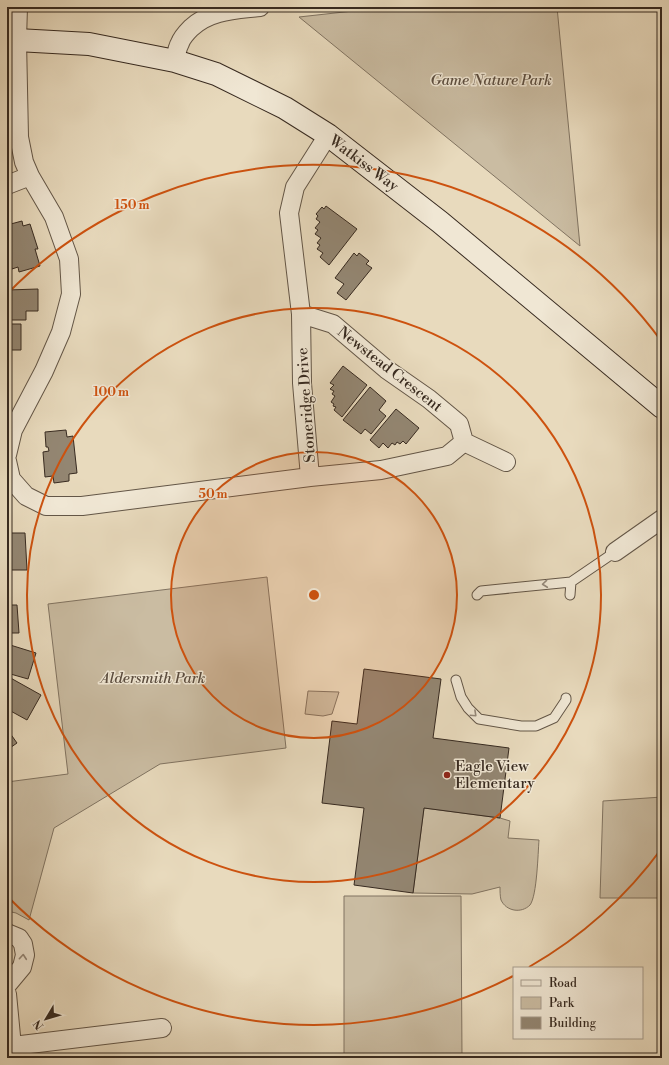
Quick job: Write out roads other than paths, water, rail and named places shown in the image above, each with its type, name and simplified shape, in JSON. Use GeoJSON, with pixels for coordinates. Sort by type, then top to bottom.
{"type":"FeatureCollection","features":[{"type":"Feature","properties":{"kind":"street"},"geometry":{"type":"LineString","coordinates":[[7,455],[13,430],[44,371],[61,332],[71,294],[69,259],[54,217],[30,176],[24,162],[19,137],[12,40],[18,7]]}},
{"type":"Feature","properties":{"kind":"street"},"geometry":{"type":"LineString","coordinates":[[175,61],[180,41],[187,31],[199,20],[225,11],[260,7]]}},
{"type":"Feature","properties":{"kind":"street","name":"Watkiss Way"},"geometry":{"type":"LineString","coordinates":[[12,40],[89,44],[175,61],[216,74],[285,108],[328,135],[440,222],[662,407]]}},
{"type":"Feature","properties":{"kind":"street","name":"Stoneridge Drive"},"geometry":{"type":"LineString","coordinates":[[7,461],[9,480],[26,496],[46,506],[82,506],[310,477],[302,382],[301,314],[289,213],[295,187],[328,135]]}},
{"type":"Feature","properties":{"kind":"street"},"geometry":{"type":"LineString","coordinates":[[7,185],[30,176]]}},
{"type":"Feature","properties":{"kind":"street","name":"Newstead Crescent"},"geometry":{"type":"LineString","coordinates":[[301,314],[333,324],[386,369],[429,399],[459,424],[464,442]]}},
{"type":"Feature","properties":{"kind":"street"},"geometry":{"type":"LineString","coordinates":[[310,477],[381,470],[447,456],[464,442],[506,462]]}},
{"type":"Feature","properties":{"kind":"street"},"geometry":{"type":"LineString","coordinates":[[615,552],[662,519]]}},
{"type":"Feature","properties":{"kind":"street"},"geometry":{"type":"LineString","coordinates":[[7,933],[19,938],[23,944],[25,955],[22,967],[7,985]]}},
{"type":"Feature","properties":{"kind":"street"},"geometry":{"type":"LineString","coordinates":[[7,994],[13,1052],[162,1028]]}},
{"type":"Feature","properties":{"kind":"lane"},"geometry":{"type":"LineString","coordinates":[[477,595],[481,591],[571,582],[615,552]]}},
{"type":"Feature","properties":{"kind":"lane"},"geometry":{"type":"LineString","coordinates":[[570,595],[571,582]]}},
{"type":"Feature","properties":{"kind":"lane"},"geometry":{"type":"LineString","coordinates":[[456,680],[461,697],[468,708],[479,718],[521,726],[536,726],[554,718],[566,698]]}},
{"type":"Feature","properties":{"kind":"place","name":"Eagle View Elementary"},"geometry":{"type":"Point","coordinates":[447,775]}},
{"type":"Feature","properties":{"kind":"park label","name":"Game Nature Park"},"geometry":{"type":"Point","coordinates":[491,80]}},
{"type":"Feature","properties":{"kind":"park label","name":"Aldersmith Park"},"geometry":{"type":"Point","coordinates":[153,678]}}]}
